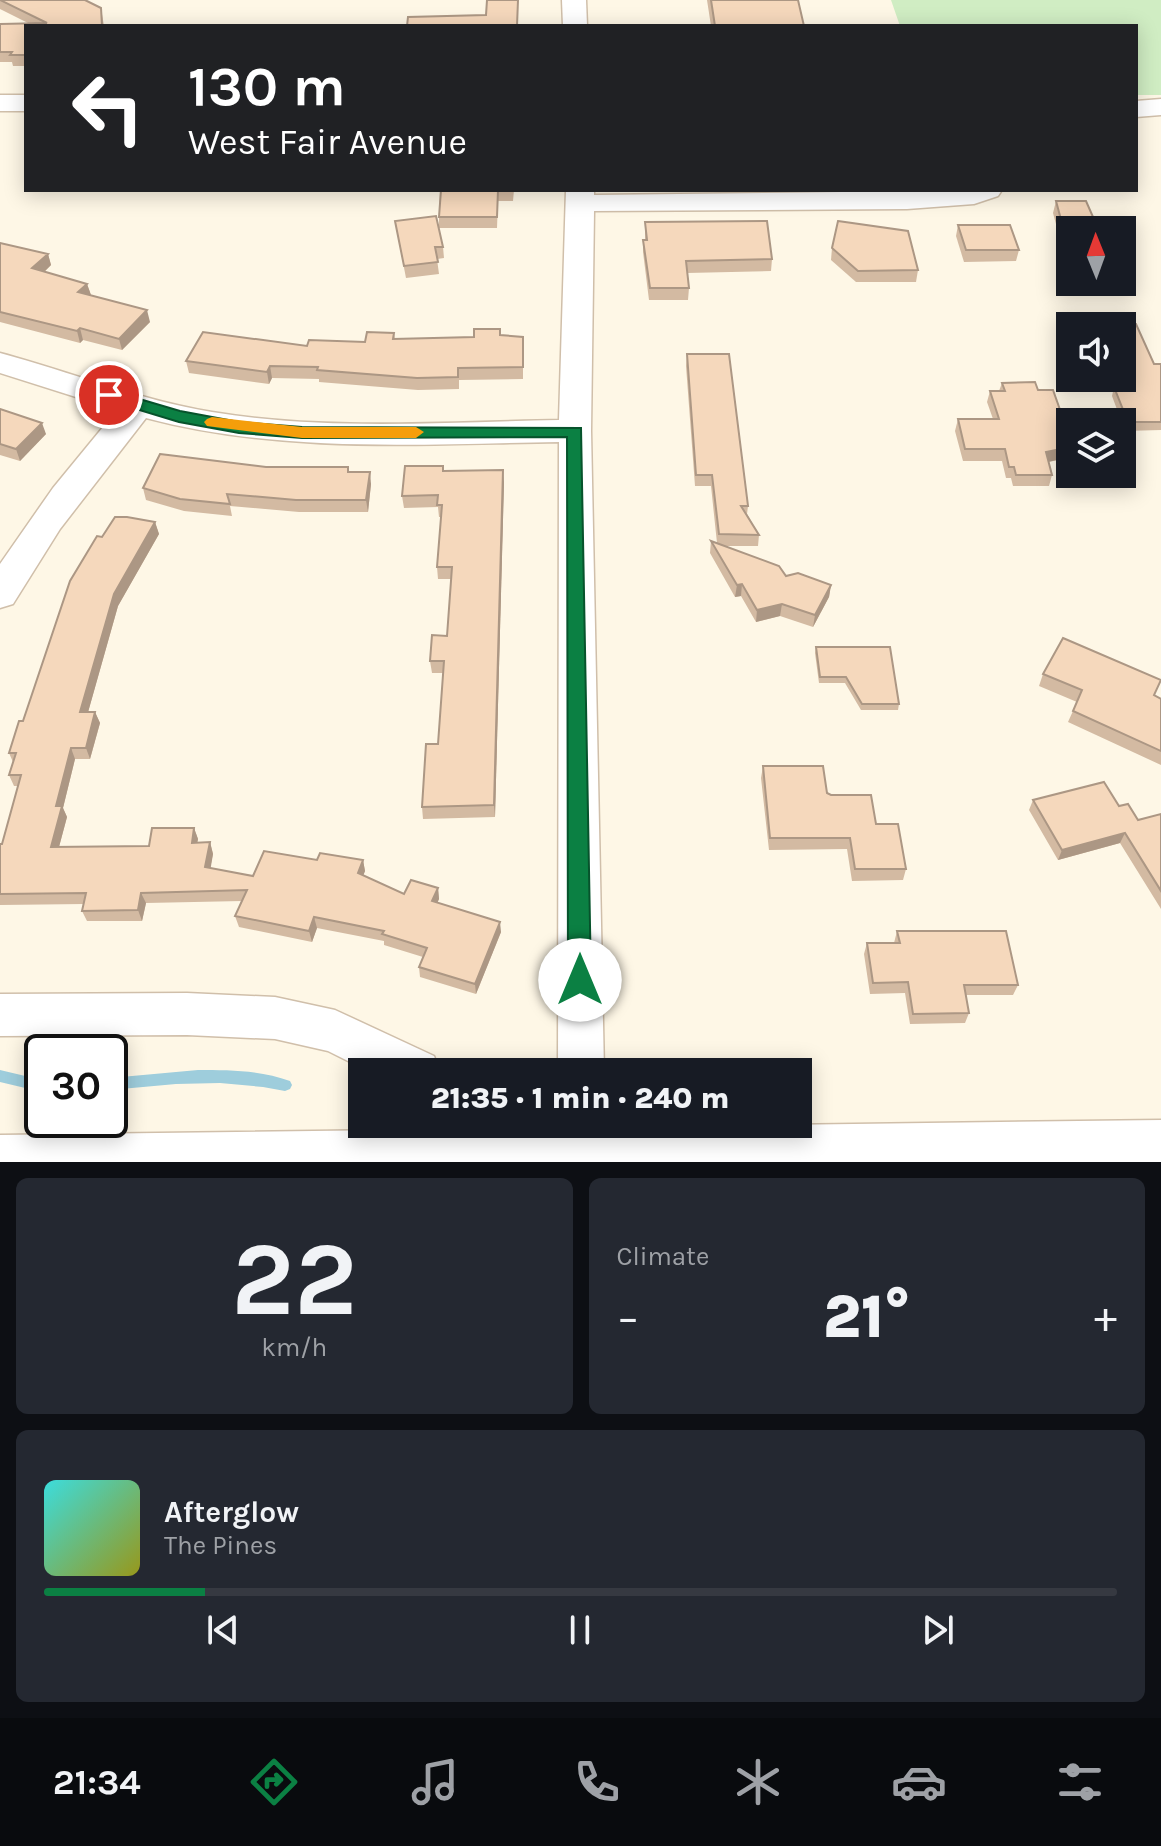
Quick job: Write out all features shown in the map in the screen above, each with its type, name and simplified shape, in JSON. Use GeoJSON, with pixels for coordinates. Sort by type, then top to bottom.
{"type":"FeatureCollection","features":[{"type":"Feature","properties":{"kind":"street"},"geometry":{"type":"LineString","coordinates":[[574,0],[575,24]]}},
{"type":"Feature","properties":{"kind":"street"},"geometry":{"type":"LineString","coordinates":[[0,103],[24,103]]}},
{"type":"Feature","properties":{"kind":"street"},"geometry":{"type":"LineString","coordinates":[[1138,109],[1161,107]]}},
{"type":"Feature","properties":{"kind":"street"},"geometry":{"type":"LineString","coordinates":[[581,1058],[575,431],[580,196],[907,201],[974,196],[983,192]]}},
{"type":"Feature","properties":{"kind":"street"},"geometry":{"type":"LineString","coordinates":[[0,363],[139,406],[239,427],[302,433],[575,431]]}},
{"type":"Feature","properties":{"kind":"street"},"geometry":{"type":"LineString","coordinates":[[0,595],[28,545],[67,490],[139,406]]}},
{"type":"Feature","properties":{"kind":"street"},"geometry":{"type":"LineString","coordinates":[[0,1015],[187,1014],[275,1018],[335,1031],[389,1058]]}},
{"type":"Feature","properties":{"kind":"street"},"geometry":{"type":"LineString","coordinates":[[0,1159],[581,1138],[1161,1144]]}},
{"type":"Feature","properties":{"kind":"green space"},"geometry":{"type":"Polygon","coordinates":[[[891,0],[1161,0],[1161,95],[1138,95],[1138,24],[899,24],[891,0]]]}},
{"type":"Feature","properties":{"kind":"building"},"geometry":{"type":"Polygon","coordinates":[[[0,0],[85,0],[101,8],[102,24],[24,24],[24,55],[0,52],[0,24],[47,23],[0,0]]]}},
{"type":"Feature","properties":{"kind":"building"},"geometry":{"type":"Polygon","coordinates":[[[487,0],[518,0],[517,24],[407,24],[408,17],[486,15],[487,0]]]}},
{"type":"Feature","properties":{"kind":"building"},"geometry":{"type":"Polygon","coordinates":[[[711,0],[798,0],[804,24],[715,24],[711,0]]]}},
{"type":"Feature","properties":{"kind":"building"},"geometry":{"type":"Polygon","coordinates":[[[441,192],[498,192],[497,217],[439,217],[441,192]]]}},
{"type":"Feature","properties":{"kind":"building"},"geometry":{"type":"Polygon","coordinates":[[[1056,201],[1086,201],[1093,216],[1060,216],[1056,201]]]}},
{"type":"Feature","properties":{"kind":"building"},"geometry":{"type":"Polygon","coordinates":[[[436,216],[443,247],[435,247],[438,262],[404,266],[395,221],[436,216]]]}},
{"type":"Feature","properties":{"kind":"building"},"geometry":{"type":"Polygon","coordinates":[[[767,221],[772,259],[686,261],[689,288],[650,288],[643,240],[647,240],[645,222],[767,221]]]}},
{"type":"Feature","properties":{"kind":"building"},"geometry":{"type":"Polygon","coordinates":[[[838,221],[908,231],[918,270],[858,271],[832,248],[838,221]]]}},
{"type":"Feature","properties":{"kind":"building"},"geometry":{"type":"Polygon","coordinates":[[[958,225],[1010,225],[1019,250],[966,250],[958,225]]]}},
{"type":"Feature","properties":{"kind":"building"},"geometry":{"type":"Polygon","coordinates":[[[0,243],[48,254],[32,268],[87,284],[78,292],[147,310],[119,339],[0,312],[0,243]]]}},
{"type":"Feature","properties":{"kind":"building"},"geometry":{"type":"Polygon","coordinates":[[[1136,324],[1154,364],[1161,364],[1161,422],[1136,422],[1136,408],[1122,408],[1116,392],[1136,392],[1136,324]]]}},
{"type":"Feature","properties":{"kind":"building"},"geometry":{"type":"Polygon","coordinates":[[[474,329],[500,329],[500,335],[523,337],[523,367],[458,368],[458,377],[417,378],[317,370],[318,367],[270,366],[267,372],[186,361],[203,332],[307,346],[309,340],[365,342],[367,332],[394,333],[393,339],[474,337],[474,329]]]}},
{"type":"Feature","properties":{"kind":"building"},"geometry":{"type":"Polygon","coordinates":[[[687,354],[729,354],[748,506],[741,506],[759,535],[719,534],[712,475],[696,475],[687,354]]]}},
{"type":"Feature","properties":{"kind":"building"},"geometry":{"type":"Polygon","coordinates":[[[1035,382],[1038,390],[1053,390],[1059,408],[1056,408],[1056,450],[1046,452],[1052,475],[1016,475],[1014,467],[1009,467],[1005,449],[965,449],[958,419],[999,419],[990,391],[1005,391],[1002,383],[1035,382]]]}},
{"type":"Feature","properties":{"kind":"building"},"geometry":{"type":"Polygon","coordinates":[[[0,409],[42,423],[16,449],[0,444],[0,409]]]}},
{"type":"Feature","properties":{"kind":"building"},"geometry":{"type":"Polygon","coordinates":[[[160,454],[266,467],[348,467],[348,472],[370,472],[366,500],[296,500],[227,494],[230,504],[180,499],[143,488],[160,454]]]}},
{"type":"Feature","properties":{"kind":"building"},"geometry":{"type":"Polygon","coordinates":[[[405,466],[443,466],[443,471],[503,470],[494,805],[422,807],[426,744],[438,744],[444,661],[430,661],[432,635],[447,636],[452,567],[437,567],[442,505],[437,505],[438,495],[402,496],[405,466]]]}},
{"type":"Feature","properties":{"kind":"building"},"geometry":{"type":"Polygon","coordinates":[[[115,517],[155,522],[114,594],[80,712],[95,712],[86,748],[71,748],[56,806],[62,806],[51,847],[149,846],[152,828],[194,828],[192,843],[210,842],[205,867],[253,876],[264,851],[317,860],[320,853],[363,860],[358,873],[404,894],[411,880],[438,888],[432,901],[500,922],[475,984],[419,967],[427,948],[382,934],[384,931],[314,917],[309,931],[235,916],[247,890],[141,893],[138,910],[82,911],[86,893],[0,894],[0,844],[21,775],[9,775],[16,753],[9,753],[19,721],[23,721],[70,581],[97,536],[102,537],[115,517]]]}},
{"type":"Feature","properties":{"kind":"building"},"geometry":{"type":"Polygon","coordinates":[[[711,541],[779,566],[786,576],[798,573],[831,585],[815,615],[782,604],[757,610],[742,584],[737,585],[711,541]]]}},
{"type":"Feature","properties":{"kind":"building"},"geometry":{"type":"Polygon","coordinates":[[[1063,638],[1161,680],[1154,695],[1161,699],[1161,751],[1073,711],[1082,690],[1043,674],[1063,638]]]}},
{"type":"Feature","properties":{"kind":"building"},"geometry":{"type":"Polygon","coordinates":[[[816,647],[890,647],[899,704],[862,704],[846,677],[820,677],[816,647]]]}},
{"type":"Feature","properties":{"kind":"building"},"geometry":{"type":"Polygon","coordinates":[[[763,766],[823,766],[827,793],[871,795],[876,824],[898,824],[906,869],[855,869],[850,838],[770,838],[763,766]]]}},
{"type":"Feature","properties":{"kind":"building"},"geometry":{"type":"Polygon","coordinates":[[[1104,782],[1119,806],[1128,804],[1138,820],[1161,814],[1161,891],[1125,833],[1062,850],[1033,800],[1104,782]]]}},
{"type":"Feature","properties":{"kind":"building"},"geometry":{"type":"Polygon","coordinates":[[[897,931],[1006,931],[1018,985],[964,985],[969,1013],[913,1014],[908,982],[873,983],[867,943],[900,943],[897,931]]]}},
{"type":"Feature","properties":{"kind":"waterway"},"geometry":{"type":"LineString","coordinates":[[0,1076],[24,1082]]}},
{"type":"Feature","properties":{"kind":"waterway"},"geometry":{"type":"LineString","coordinates":[[128,1082],[220,1077],[285,1085]]}},
{"type":"Feature","properties":{"kind":"slow traffic"},"geometry":{"type":"LineString","coordinates":[[212,422],[302,433],[416,432]]}},
{"type":"Feature","properties":{"kind":"route"},"geometry":{"type":"LineString","coordinates":[[109,395],[179,416],[239,427],[302,433],[575,431],[580,980]]}}]}
